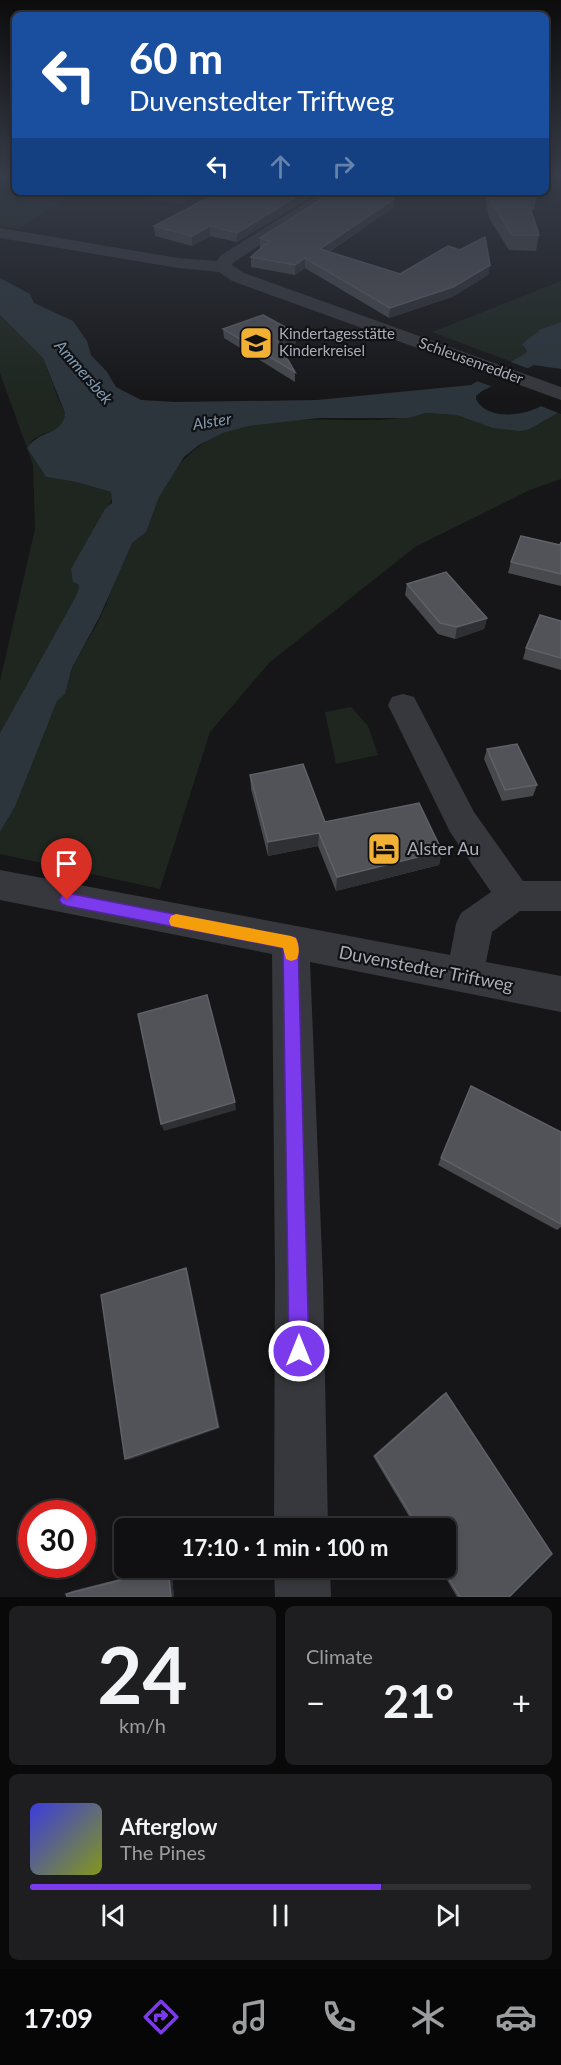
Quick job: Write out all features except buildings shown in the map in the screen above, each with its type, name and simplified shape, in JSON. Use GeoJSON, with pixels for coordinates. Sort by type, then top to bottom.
{"type":"FeatureCollection","features":[{"type":"Feature","properties":{"kind":"street","name":"Schleusenredder"},"geometry":{"type":"LineString","coordinates":[[104,251],[178,263],[223,267],[238,277],[561,394]]}},
{"type":"Feature","properties":{"kind":"street"},"geometry":{"type":"LineString","coordinates":[[223,267],[227,258],[239,251]]}},
{"type":"Feature","properties":{"kind":"street"},"geometry":{"type":"LineString","coordinates":[[403,705],[462,822],[514,896]]}},
{"type":"Feature","properties":{"kind":"street","name":"Duvenstedter Triftweg"},"geometry":{"type":"LineString","coordinates":[[16,889],[561,994]]}},
{"type":"Feature","properties":{"kind":"street"},"geometry":{"type":"LineString","coordinates":[[462,976],[473,941],[474,924],[514,896],[561,896]]}},
{"type":"Feature","properties":{"kind":"street"},"geometry":{"type":"LineString","coordinates":[[291,943],[299,1279],[301,1518]]}},
{"type":"Feature","properties":{"kind":"street"},"geometry":{"type":"LineString","coordinates":[[302,1578],[303,1597]]}},
{"type":"Feature","properties":{"kind":"shaded area"},"geometry":{"type":"Polygon","coordinates":[[[561,281],[561,322],[541,329],[523,347],[526,353],[512,362],[432,332],[561,281]]]}},
{"type":"Feature","properties":{"kind":"shaded area"},"geometry":{"type":"Polygon","coordinates":[[[0,315],[43,358],[65,413],[64,422],[57,430],[32,440],[27,448],[46,477],[76,482],[111,492],[112,498],[78,584],[79,589],[76,596],[0,733],[0,681],[35,529],[33,465],[0,373],[0,315]]]}},
{"type":"Feature","properties":{"kind":"shaded area"},"geometry":{"type":"Polygon","coordinates":[[[426,413],[457,415],[530,429],[558,413],[561,414],[561,479],[530,490],[415,547],[269,663],[210,732],[160,889],[0,854],[0,832],[15,807],[57,701],[67,687],[73,666],[101,616],[126,552],[148,525],[161,492],[182,461],[211,438],[247,425],[272,421],[375,420],[426,413]]]}},
{"type":"Feature","properties":{"kind":"shaded area"},"geometry":{"type":"Polygon","coordinates":[[[351,707],[368,726],[378,755],[336,764],[325,712],[351,707]]]}},
{"type":"Feature","properties":{"kind":"water"},"geometry":{"type":"Polygon","coordinates":[[[0,278],[30,294],[34,303],[73,321],[87,341],[91,355],[107,372],[116,387],[141,400],[175,402],[317,400],[471,385],[526,353],[522,344],[541,329],[561,322],[561,369],[534,365],[476,396],[481,406],[497,414],[516,414],[541,406],[558,413],[530,429],[520,431],[493,428],[457,415],[426,413],[408,418],[319,418],[248,426],[223,433],[199,445],[184,457],[159,497],[146,532],[132,543],[100,616],[72,668],[65,694],[57,701],[15,807],[0,832],[0,733],[76,596],[79,588],[78,584],[73,582],[71,569],[105,509],[112,503],[111,492],[76,482],[46,477],[27,448],[38,438],[60,426],[65,413],[43,358],[0,315],[0,278]]]}},
{"type":"Feature","properties":{"kind":"pier"},"geometry":{"type":"Polygon","coordinates":[[[508,361],[532,370],[496,388],[474,380],[508,361]]]}},
{"type":"Feature","properties":{"kind":"slow traffic"},"geometry":{"type":"LineString","coordinates":[[176,921],[291,943],[291,954]]}},
{"type":"Feature","properties":{"kind":"place","name":"Kindertagesstätte Kinderkreisel"},"geometry":{"type":"Point","coordinates":[256,343]}},
{"type":"Feature","properties":{"kind":"place","name":"Alster Au"},"geometry":{"type":"Point","coordinates":[384,849]}},
{"type":"Feature","properties":{"kind":"route"},"geometry":{"type":"LineString","coordinates":[[67,900],[291,943],[299,1256],[299,1351]]}},
{"type":"Feature","properties":{"kind":"water label","name":"Ammersbek"},"geometry":{"type":"Point","coordinates":[84,372]}},
{"type":"Feature","properties":{"kind":"water label","name":"Alster"},"geometry":{"type":"Point","coordinates":[212,421]}}]}
